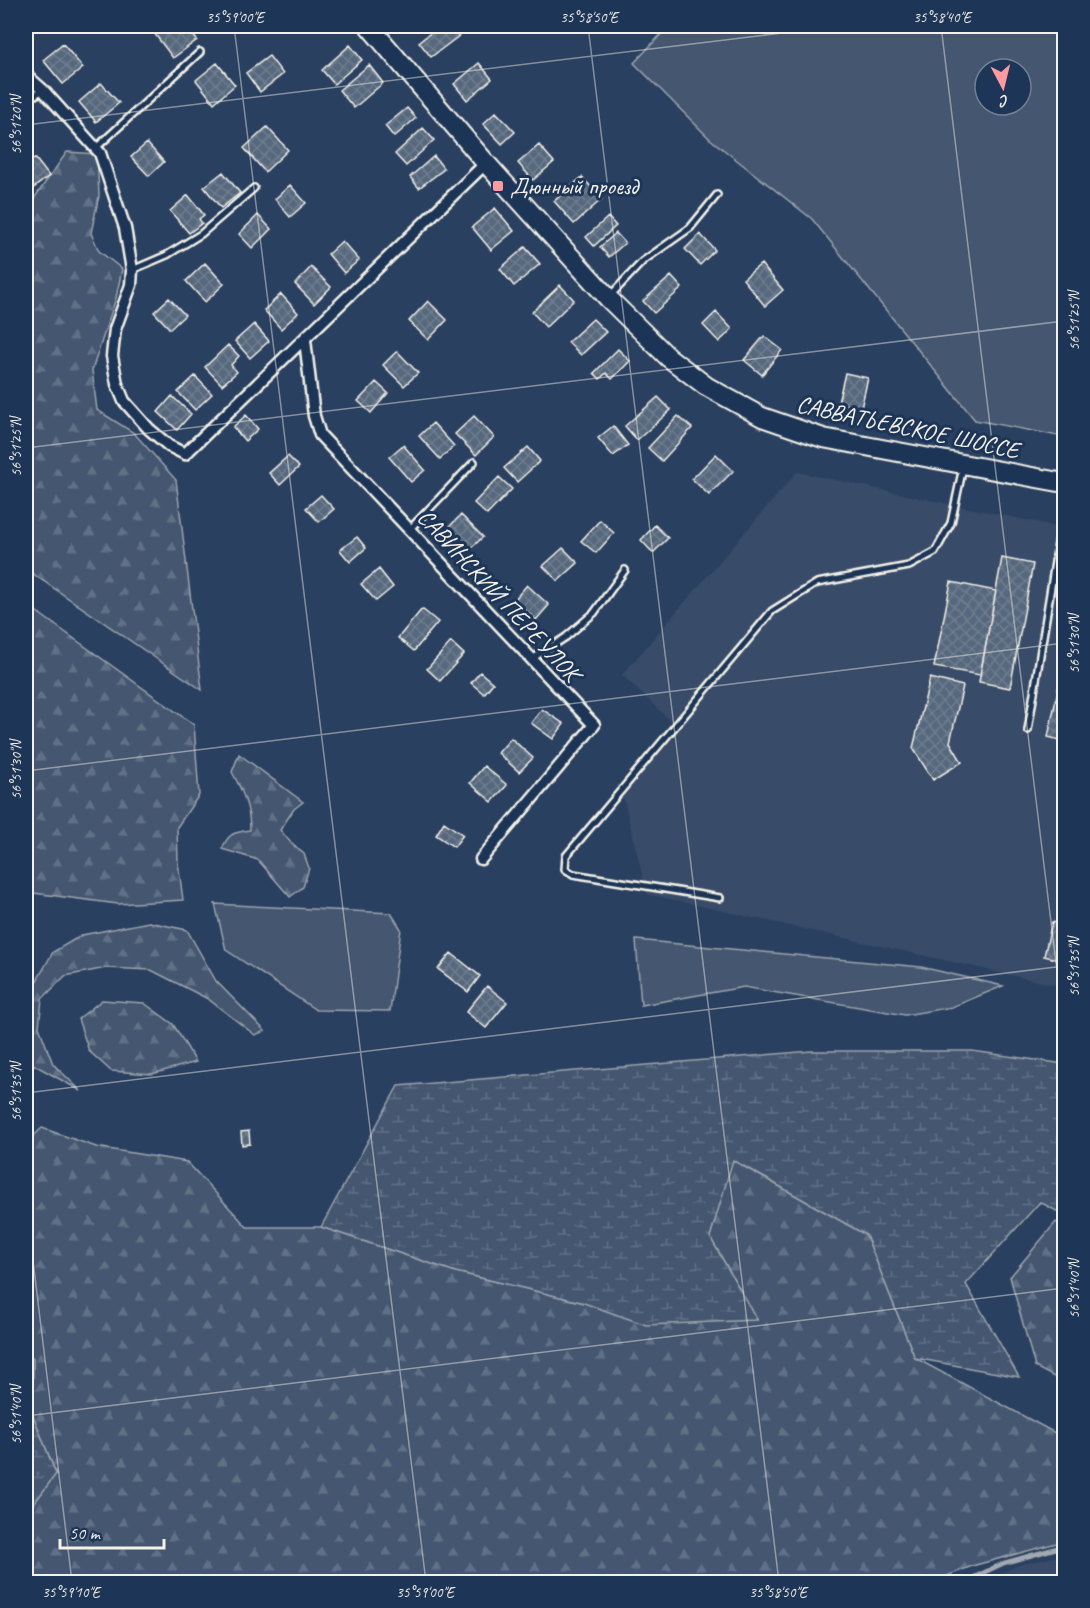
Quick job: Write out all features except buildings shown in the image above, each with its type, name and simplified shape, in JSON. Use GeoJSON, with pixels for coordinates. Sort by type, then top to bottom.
{"type":"FeatureCollection","features":[{"type":"Feature","properties":{"kind":"main road","name":"САВВАТЬЕВСКОЕ ШОССЕ"},"geometry":{"type":"LineString","coordinates":[[369,26],[486,163],[608,298],[680,367],[706,386],[748,410],[784,426],[823,438],[1065,483]]}},
{"type":"Feature","properties":{"kind":"street"},"geometry":{"type":"LineString","coordinates":[[26,75],[43,90],[100,153],[125,228],[132,270],[131,285],[115,328],[112,356],[117,384],[124,402],[149,429],[169,446],[185,454],[486,163]]}},
{"type":"Feature","properties":{"kind":"street","name":"САВИНСКИЙ ПЕРЕУЛОК"},"geometry":{"type":"LineString","coordinates":[[305,340],[314,416],[320,435],[594,726],[481,859]]}},
{"type":"Feature","properties":{"kind":"lane"},"geometry":{"type":"LineString","coordinates":[[96,148],[200,52]]}},
{"type":"Feature","properties":{"kind":"lane"},"geometry":{"type":"LineString","coordinates":[[26,101],[43,90]]}},
{"type":"Feature","properties":{"kind":"lane"},"geometry":{"type":"LineString","coordinates":[[132,270],[167,255],[201,234],[254,188]]}},
{"type":"Feature","properties":{"kind":"lane"},"geometry":{"type":"LineString","coordinates":[[608,298],[643,261],[690,228],[717,195]]}},
{"type":"Feature","properties":{"kind":"lane"},"geometry":{"type":"LineString","coordinates":[[409,530],[474,462]]}},
{"type":"Feature","properties":{"kind":"lane"},"geometry":{"type":"LineString","coordinates":[[720,898],[573,874],[565,869],[566,856],[772,611],[816,583],[909,566],[935,552],[951,523],[963,465]]}},
{"type":"Feature","properties":{"kind":"lane"},"geometry":{"type":"LineString","coordinates":[[1028,730],[1065,506]]}},
{"type":"Feature","properties":{"kind":"lane"},"geometry":{"type":"LineString","coordinates":[[530,659],[566,637],[594,613],[624,570]]}},
{"type":"Feature","properties":{"kind":"shaded area"},"geometry":{"type":"Polygon","coordinates":[[[797,472],[1064,528],[1064,987],[647,894],[623,796],[678,728],[622,675],[797,472]]]}},
{"type":"Feature","properties":{"kind":"shaded area"},"geometry":{"type":"Polygon","coordinates":[[[1064,1555],[1064,1582],[984,1582],[1018,1565],[1064,1555]]]}},
{"type":"Feature","properties":{"kind":"green space"},"geometry":{"type":"Polygon","coordinates":[[[665,26],[1064,26],[1064,437],[975,420],[812,219],[710,139],[634,63],[667,28],[665,26]]]}},
{"type":"Feature","properties":{"kind":"green space"},"geometry":{"type":"Polygon","coordinates":[[[67,152],[97,154],[99,196],[91,233],[99,251],[122,269],[116,298],[92,370],[97,410],[134,433],[176,480],[202,690],[26,569],[26,231],[35,197],[67,152]]]}},
{"type":"Feature","properties":{"kind":"green space"},"geometry":{"type":"Polygon","coordinates":[[[26,604],[194,725],[199,795],[177,827],[178,862],[183,900],[118,904],[26,892],[26,604]]]}},
{"type":"Feature","properties":{"kind":"green space"},"geometry":{"type":"Polygon","coordinates":[[[239,754],[303,802],[294,809],[280,830],[304,854],[309,868],[303,887],[290,897],[258,860],[222,849],[227,839],[233,834],[250,830],[245,800],[232,772],[239,754]]]}},
{"type":"Feature","properties":{"kind":"green space"},"geometry":{"type":"Polygon","coordinates":[[[215,904],[391,913],[401,929],[390,1011],[316,1010],[226,950],[215,904]]]}},
{"type":"Feature","properties":{"kind":"green space"},"geometry":{"type":"Polygon","coordinates":[[[149,922],[187,930],[216,981],[265,1031],[255,1035],[208,999],[151,970],[106,968],[65,976],[42,999],[39,1027],[53,1064],[81,1091],[26,1062],[26,1000],[53,952],[82,935],[149,922]]]}},
{"type":"Feature","properties":{"kind":"green space"},"geometry":{"type":"Polygon","coordinates":[[[636,940],[921,967],[1003,986],[952,1007],[905,1015],[744,987],[641,1005],[636,940]]]}},
{"type":"Feature","properties":{"kind":"green space"},"geometry":{"type":"Polygon","coordinates":[[[102,1000],[144,1003],[173,1024],[196,1062],[152,1074],[111,1071],[89,1051],[78,1019],[102,1000]]]}},
{"type":"Feature","properties":{"kind":"green space"},"geometry":{"type":"Polygon","coordinates":[[[812,1051],[972,1051],[1064,1064],[1064,1215],[1040,1202],[966,1284],[1019,1377],[915,1358],[866,1235],[733,1160],[710,1237],[757,1320],[646,1325],[581,1302],[456,1272],[321,1227],[398,1086],[812,1051]]]}},
{"type":"Feature","properties":{"kind":"green space"},"geometry":{"type":"Polygon","coordinates":[[[42,1128],[96,1147],[187,1162],[247,1227],[321,1227],[456,1272],[581,1302],[757,1319],[710,1237],[732,1160],[866,1235],[915,1358],[1057,1434],[1064,1456],[1064,1541],[972,1566],[932,1582],[26,1582],[26,1514],[56,1474],[32,1413],[33,1359],[26,1358],[26,1143],[42,1128]]]}},
{"type":"Feature","properties":{"kind":"green space"},"geometry":{"type":"Polygon","coordinates":[[[1056,1222],[1064,1229],[1064,1382],[1035,1367],[1010,1277],[1056,1222]]]}},
{"type":"Feature","properties":{"kind":"green space"},"geometry":{"type":"Polygon","coordinates":[[[26,1358],[33,1358],[32,1413],[56,1474],[26,1514],[26,1358]]]}},
{"type":"Feature","properties":{"kind":"waterway"},"geometry":{"type":"LineString","coordinates":[[964,1582],[1004,1563],[1064,1546]]}},
{"type":"Feature","properties":{"kind":"place","name":"Дюнный проезд"},"geometry":{"type":"Point","coordinates":[498,186]}}]}
